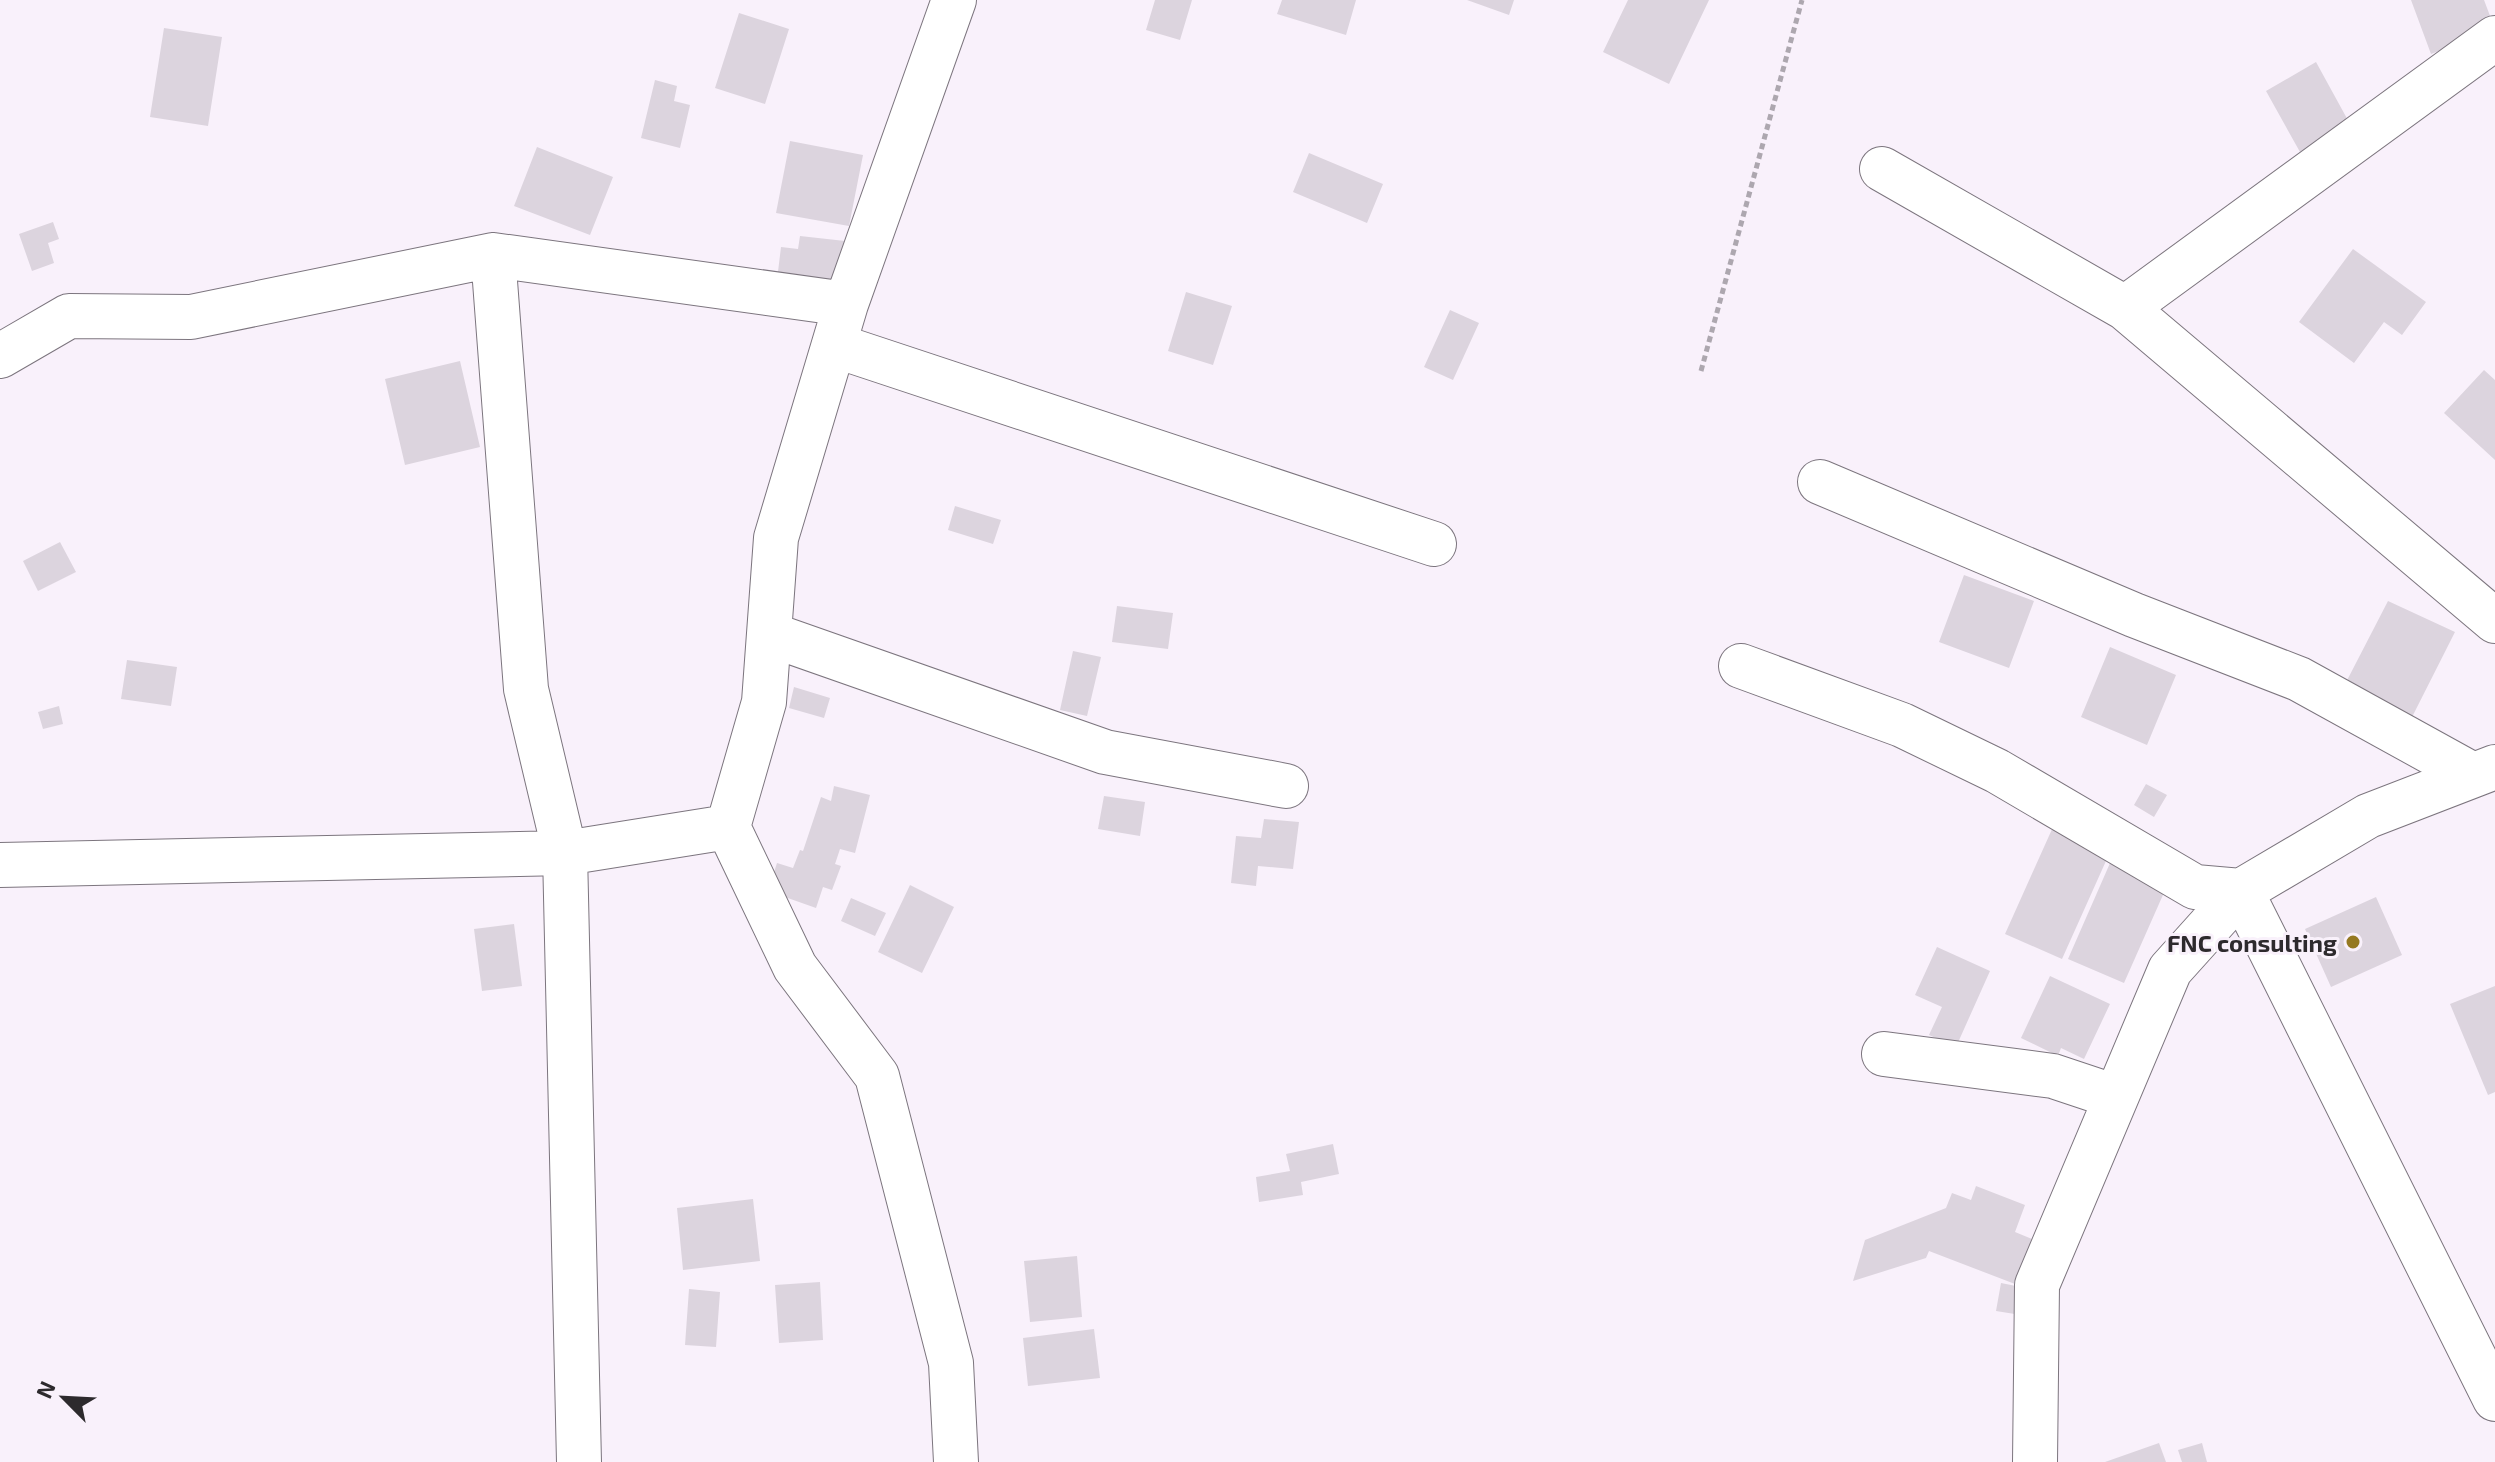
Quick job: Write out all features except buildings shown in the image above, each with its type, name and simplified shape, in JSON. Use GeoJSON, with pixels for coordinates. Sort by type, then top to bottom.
{"type":"FeatureCollection","features":[{"type":"Feature","properties":{"kind":"street"},"geometry":{"type":"LineString","coordinates":[[954,0],[846,304],[776,538],[764,702],[728,827],[795,967],[877,1076],[951,1363],[956,1462]]}},
{"type":"Feature","properties":{"kind":"street"},"geometry":{"type":"LineString","coordinates":[[2125,308],[2495,38]]}},
{"type":"Feature","properties":{"kind":"street"},"geometry":{"type":"LineString","coordinates":[[1882,169],[2125,308],[2495,621]]}},
{"type":"Feature","properties":{"kind":"street"},"geometry":{"type":"LineString","coordinates":[[0,356],[69,316],[191,317],[493,255],[846,304]]}},
{"type":"Feature","properties":{"kind":"street"},"geometry":{"type":"LineString","coordinates":[[493,255],[526,689],[565,853],[579,1462]]}},
{"type":"Feature","properties":{"kind":"street"},"geometry":{"type":"LineString","coordinates":[[834,345],[1434,544]]}},
{"type":"Feature","properties":{"kind":"street"},"geometry":{"type":"LineString","coordinates":[[1820,482],[2134,615],[2299,679],[2484,771]]}},
{"type":"Feature","properties":{"kind":"street"},"geometry":{"type":"LineString","coordinates":[[769,634],[1105,752],[1286,786]]}},
{"type":"Feature","properties":{"kind":"street"},"geometry":{"type":"LineString","coordinates":[[1741,666],[1902,725],[1997,771],[2195,887],[2241,891]]}},
{"type":"Feature","properties":{"kind":"street"},"geometry":{"type":"LineString","coordinates":[[2035,1462],[2037,1285],[2170,970],[2241,891],[2368,816],[2484,771]]}},
{"type":"Feature","properties":{"kind":"street"},"geometry":{"type":"LineString","coordinates":[[0,865],[565,853],[728,827]]}},
{"type":"Feature","properties":{"kind":"street"},"geometry":{"type":"LineString","coordinates":[[2241,891],[2495,1399]]}},
{"type":"Feature","properties":{"kind":"street"},"geometry":{"type":"LineString","coordinates":[[1884,1054],[2053,1076],[2116,1097]]}},
{"type":"Feature","properties":{"kind":"path"},"geometry":{"type":"LineString","coordinates":[[1701,371],[1802,0]]}},
{"type":"Feature","properties":{"kind":"place","name":"FNC consulting"},"geometry":{"type":"Point","coordinates":[2353,942]}}]}
